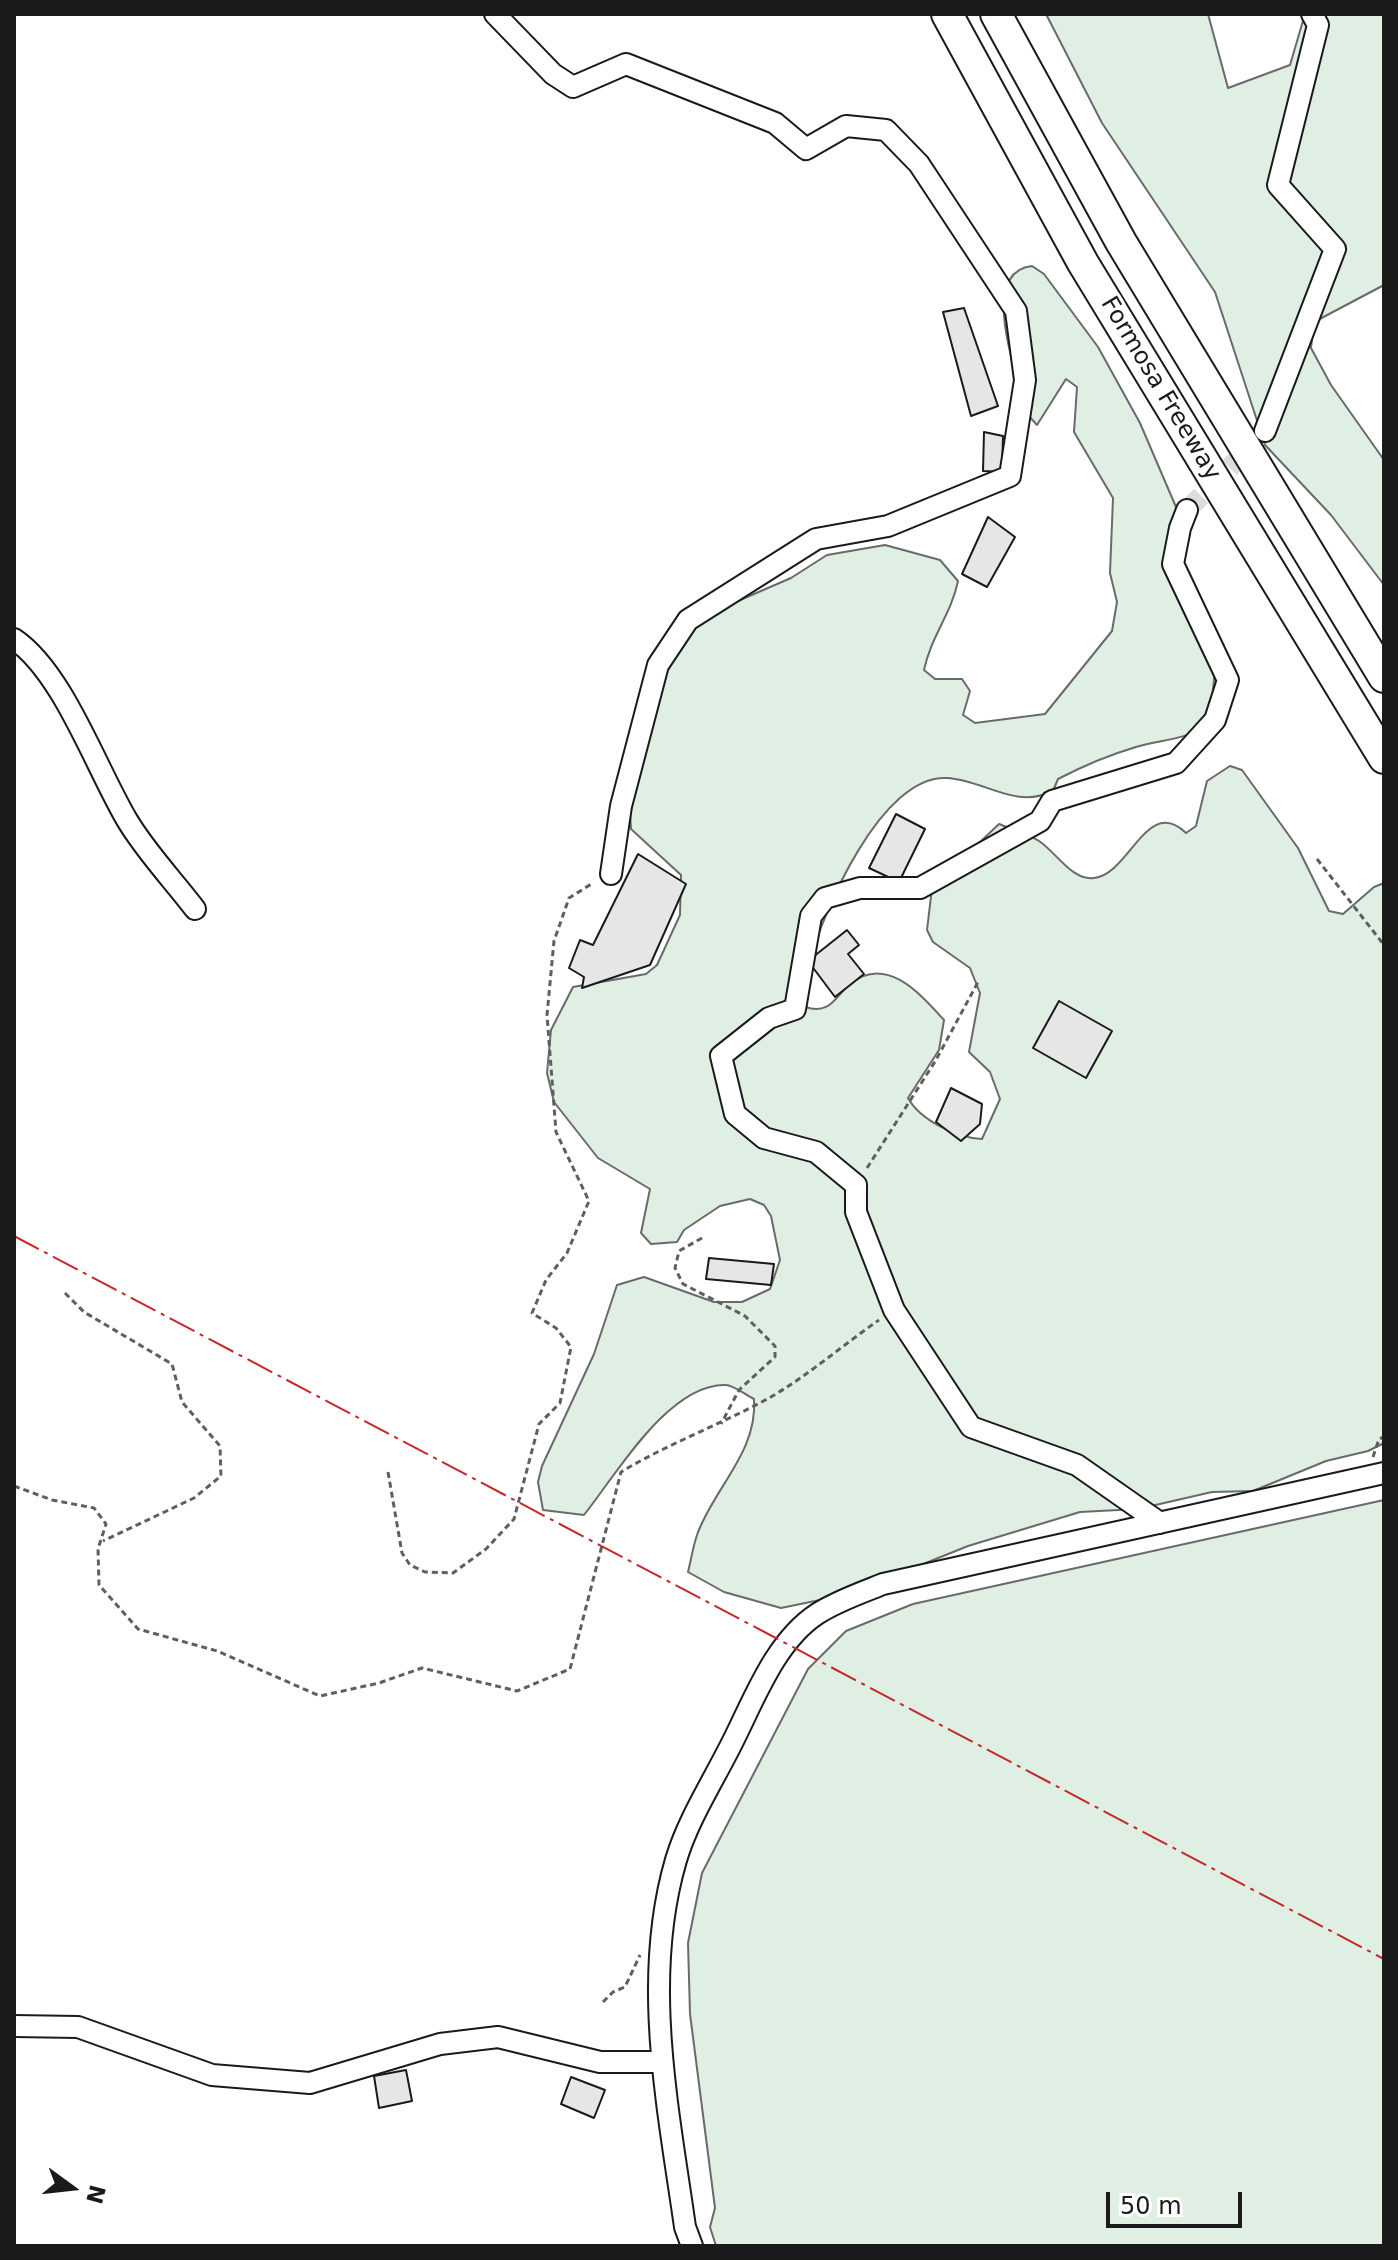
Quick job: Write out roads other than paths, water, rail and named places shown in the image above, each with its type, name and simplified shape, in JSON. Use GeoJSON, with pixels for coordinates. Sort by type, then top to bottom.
{"type":"FeatureCollection","features":[{"type":"Feature","properties":{"kind":"highway","name":"Formosa Freeway"},"geometry":{"type":"LineString","coordinates":[[947,14],[1083,263],[1384,758]]}},
{"type":"Feature","properties":{"kind":"highway","name":"Formosa Freeway"},"geometry":{"type":"LineString","coordinates":[[996,14],[1121,242],[1384,677]]}},
{"type":"Feature","properties":{"kind":"street"},"geometry":{"type":"LineString","coordinates":[[495,14],[553,74],[573,87],[626,64],[775,123],[806,149],[846,126],[886,130],[919,164],[1016,311],[1025,380],[1010,476],[888,526],[816,539],[688,620],[658,665],[621,806],[611,874]]}},
{"type":"Feature","properties":{"kind":"street"},"geometry":{"type":"LineString","coordinates":[[1265,431],[1335,249],[1278,185],[1318,25],[1312,14]]}},
{"type":"Feature","properties":{"kind":"street"},"geometry":{"type":"LineString","coordinates":[[1160,1523],[1077,1465],[971,1427],[894,1310],[856,1212],[856,1185],[816,1152],[764,1138],[735,1114],[721,1056],[769,1018],[795,1009],[811,916],[825,898],[860,888],[920,888],[1040,821],[1052,801],[1176,763],[1215,720],[1228,680],[1173,564],[1187,510]]}},
{"type":"Feature","properties":{"kind":"street"},"geometry":{"type":"LineString","coordinates":[[14,639],[31,650],[50,676],[129,823],[195,909]]}},
{"type":"Feature","properties":{"kind":"street"},"geometry":{"type":"LineString","coordinates":[[692,2246],[685,2227],[662,2062],[659,1973],[668,1890],[677,1855],[766,1676],[787,1645],[815,1615],[883,1584],[1384,1473]]}},
{"type":"Feature","properties":{"kind":"street"},"geometry":{"type":"LineString","coordinates":[[14,2026],[78,2027],[212,2075],[310,2083],[440,2044],[498,2037],[600,2062],[662,2062]]}},
{"type":"Feature","properties":{"kind":"tunnel"},"geometry":{"type":"LineString","coordinates":[[1187,510],[1254,443]]}}]}
